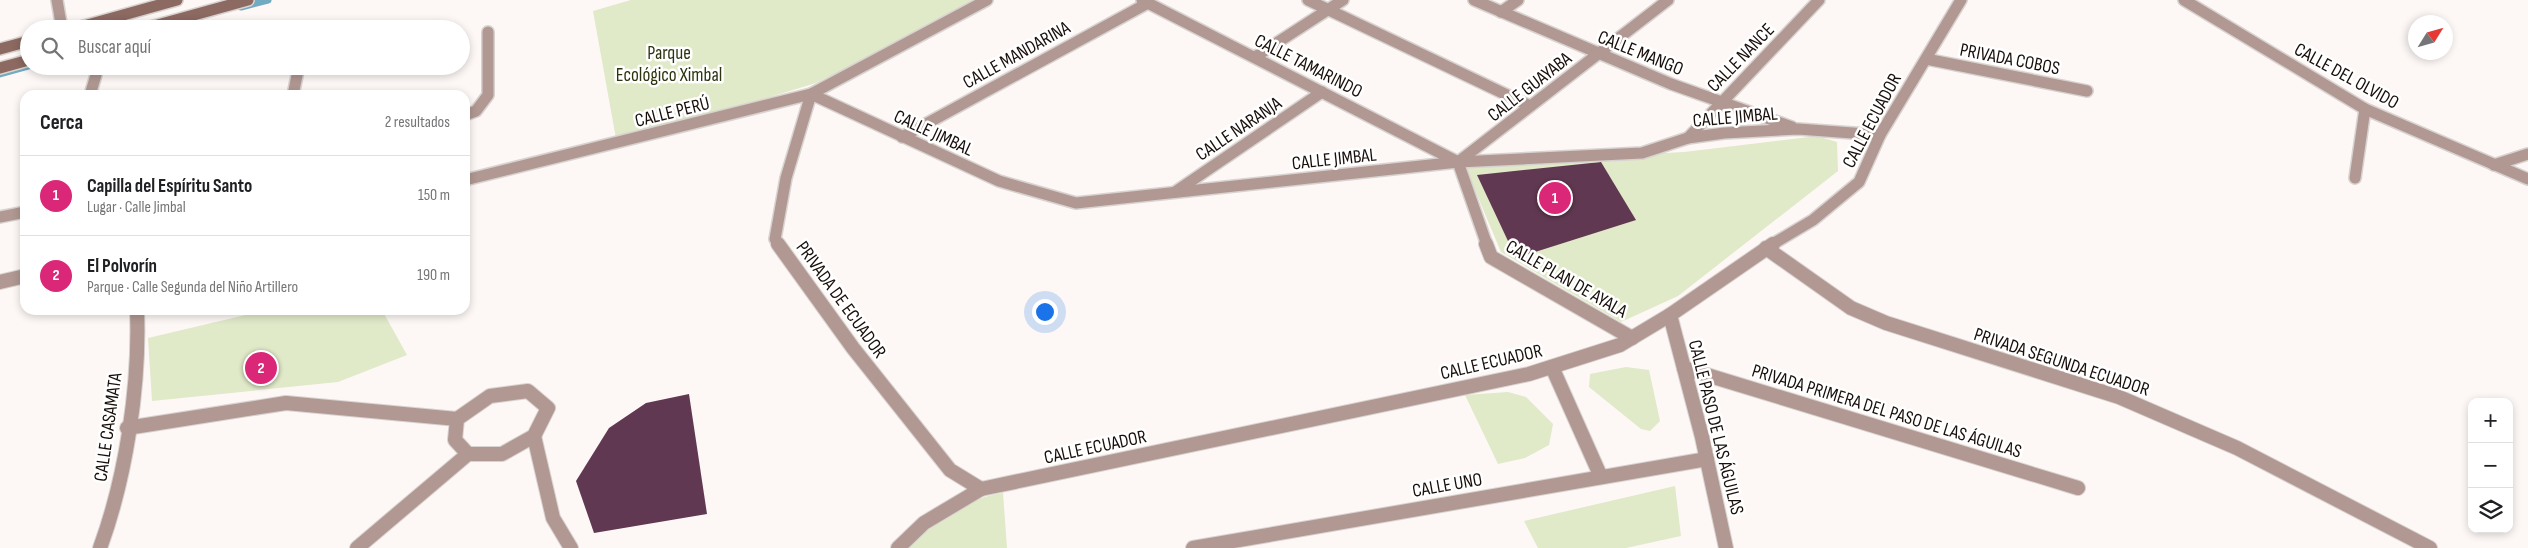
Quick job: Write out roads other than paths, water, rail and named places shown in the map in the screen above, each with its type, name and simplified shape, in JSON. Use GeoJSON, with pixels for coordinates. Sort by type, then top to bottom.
{"type":"FeatureCollection","features":[{"type":"Feature","properties":{"kind":"main road"},"geometry":{"type":"LineString","coordinates":[[105,20],[177,0]]}},
{"type":"Feature","properties":{"kind":"main road"},"geometry":{"type":"LineString","coordinates":[[176,20],[248,0]]}},
{"type":"Feature","properties":{"kind":"main road"},"geometry":{"type":"LineString","coordinates":[[0,48],[20,43]]}},
{"type":"Feature","properties":{"kind":"main road"},"geometry":{"type":"LineString","coordinates":[[0,68],[20,62]]}},
{"type":"Feature","properties":{"kind":"street"},"geometry":{"type":"LineString","coordinates":[[57,0],[60,20]]}},
{"type":"Feature","properties":{"kind":"street","name":"CALLE PERÚ"},"geometry":{"type":"LineString","coordinates":[[470,179],[617,144],[811,94],[987,0]]}},
{"type":"Feature","properties":{"kind":"street"},"geometry":{"type":"LineString","coordinates":[[1308,0],[1530,106]]}},
{"type":"Feature","properties":{"kind":"street"},"geometry":{"type":"LineString","coordinates":[[1254,57],[1343,0]]}},
{"type":"Feature","properties":{"kind":"street","name":"CALLE MANGO"},"geometry":{"type":"LineString","coordinates":[[1474,0],[1598,54],[1721,103],[1798,129]]}},
{"type":"Feature","properties":{"kind":"street"},"geometry":{"type":"LineString","coordinates":[[1501,12],[1518,0]]}},
{"type":"Feature","properties":{"kind":"street","name":"CALLE GUAYABA"},"geometry":{"type":"LineString","coordinates":[[1458,162],[1668,0]]}},
{"type":"Feature","properties":{"kind":"street","name":"CALLE NANCE"},"geometry":{"type":"LineString","coordinates":[[1688,138],[1819,0]]}},
{"type":"Feature","properties":{"kind":"street","name":"CALLE ECUADOR"},"geometry":{"type":"LineString","coordinates":[[898,548],[924,523],[981,489],[1529,374],[1620,345],[1670,315],[1766,248],[1814,220],[1859,182],[1880,135],[1960,0]]}},
{"type":"Feature","properties":{"kind":"street","name":"CALLE DEL OLVIDO"},"geometry":{"type":"LineString","coordinates":[[2184,0],[2365,109],[2528,179]]}},
{"type":"Feature","properties":{"kind":"street","name":"CALLE TAMARINDO"},"geometry":{"type":"LineString","coordinates":[[1145,1],[1458,162]]}},
{"type":"Feature","properties":{"kind":"street","name":"CALLE MANDARINA"},"geometry":{"type":"LineString","coordinates":[[902,137],[1145,1]]}},
{"type":"Feature","properties":{"kind":"street"},"geometry":{"type":"LineString","coordinates":[[470,113],[476,111],[488,95],[488,32]]}},
{"type":"Feature","properties":{"kind":"street","name":"PRIVADA COBOS"},"geometry":{"type":"LineString","coordinates":[[1926,59],[2087,91]]}},
{"type":"Feature","properties":{"kind":"street"},"geometry":{"type":"LineString","coordinates":[[92,90],[96,75]]}},
{"type":"Feature","properties":{"kind":"street"},"geometry":{"type":"LineString","coordinates":[[294,90],[296,75]]}},
{"type":"Feature","properties":{"kind":"street","name":"CALLE NARANJA"},"geometry":{"type":"LineString","coordinates":[[1174,192],[1322,92]]}},
{"type":"Feature","properties":{"kind":"street","name":"CALLE JIMBAL"},"geometry":{"type":"LineString","coordinates":[[811,94],[1000,181],[1076,203],[1458,162],[1642,153],[1688,138],[1724,133],[1798,129],[1880,135]]}},
{"type":"Feature","properties":{"kind":"street","name":"PRIVADA DE ECUADOR"},"geometry":{"type":"LineString","coordinates":[[811,94],[786,178],[775,239],[853,348],[950,470],[981,489]]}},
{"type":"Feature","properties":{"kind":"street"},"geometry":{"type":"LineString","coordinates":[[2355,178],[2365,109]]}},
{"type":"Feature","properties":{"kind":"street"},"geometry":{"type":"LineString","coordinates":[[2494,165],[2528,154]]}},
{"type":"Feature","properties":{"kind":"street","name":"CALLE PLAN DE AYALA"},"geometry":{"type":"LineString","coordinates":[[1458,162],[1491,257],[1632,338]]}},
{"type":"Feature","properties":{"kind":"street"},"geometry":{"type":"LineString","coordinates":[[0,217],[20,213]]}},
{"type":"Feature","properties":{"kind":"street","name":"PRIVADA SEGUNDA ECUADOR"},"geometry":{"type":"LineString","coordinates":[[1766,248],[1852,308],[1895,326],[2119,396],[2237,448],[2430,548]]}},
{"type":"Feature","properties":{"kind":"street"},"geometry":{"type":"LineString","coordinates":[[0,282],[20,277]]}},
{"type":"Feature","properties":{"kind":"street","name":"CALLE CASAMATA"},"geometry":{"type":"LineString","coordinates":[[100,548],[111,518],[125,459],[138,340],[137,315]]}},
{"type":"Feature","properties":{"kind":"street","name":"CALLE PASO DE LAS ÁGUILAS"},"geometry":{"type":"LineString","coordinates":[[1670,315],[1707,459],[1726,548]]}},
{"type":"Feature","properties":{"kind":"street"},"geometry":{"type":"LineString","coordinates":[[1552,366],[1601,477]]}},
{"type":"Feature","properties":{"kind":"street","name":"PRIVADA PRIMERA DEL PASO DE LAS ÁGUILAS"},"geometry":{"type":"LineString","coordinates":[[1684,368],[2078,488]]}},
{"type":"Feature","properties":{"kind":"street"},"geometry":{"type":"LineString","coordinates":[[128,428],[286,403],[457,419],[490,396],[528,391],[548,408],[534,436],[502,454],[468,454],[357,548]]}},
{"type":"Feature","properties":{"kind":"street"},"geometry":{"type":"LineString","coordinates":[[457,419],[455,440],[468,454]]}},
{"type":"Feature","properties":{"kind":"street"},"geometry":{"type":"LineString","coordinates":[[534,436],[553,518],[570,548]]}},
{"type":"Feature","properties":{"kind":"street","name":"CALLE UNO"},"geometry":{"type":"LineString","coordinates":[[1193,548],[1707,459]]}},
{"type":"Feature","properties":{"kind":"waterway"},"geometry":{"type":"LineString","coordinates":[[241,7],[268,0]]}},
{"type":"Feature","properties":{"kind":"waterway"},"geometry":{"type":"LineString","coordinates":[[0,74],[20,68]]}},
{"type":"Feature","properties":{"kind":"place","name":"Capilla del Espíritu Santo"},"geometry":{"type":"Point","coordinates":[1555,198]}},
{"type":"Feature","properties":{"kind":"place","name":"El Polvorín"},"geometry":{"type":"Point","coordinates":[261,368]}},
{"type":"Feature","properties":{"kind":"park label","name":"Parque Ecológico Ximbal"},"geometry":{"type":"Point","coordinates":[669,63]}}]}
